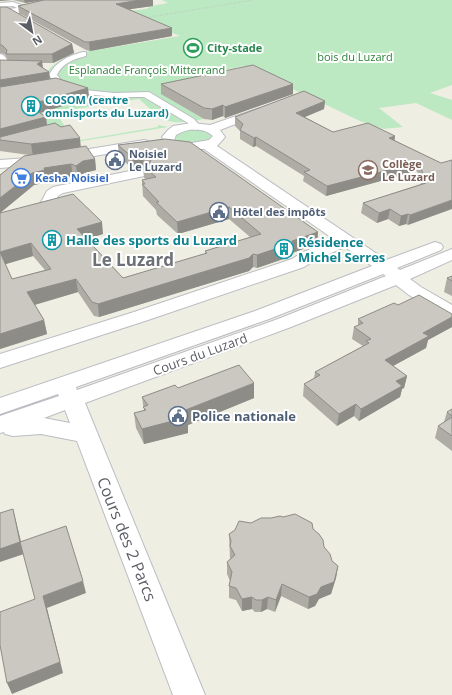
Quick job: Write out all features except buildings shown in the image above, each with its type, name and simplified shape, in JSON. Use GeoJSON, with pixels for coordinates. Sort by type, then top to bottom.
{"type":"FeatureCollection","features":[{"type":"Feature","properties":{"kind":"street"},"geometry":{"type":"LineString","coordinates":[[0,7],[18,5],[23,8]]}},
{"type":"Feature","properties":{"kind":"street"},"geometry":{"type":"LineString","coordinates":[[10,12],[33,6]]}},
{"type":"Feature","properties":{"kind":"street"},"geometry":{"type":"LineString","coordinates":[[0,7],[24,20]]}},
{"type":"Feature","properties":{"kind":"street"},"geometry":{"type":"LineString","coordinates":[[71,47],[83,54],[54,67],[53,75],[56,84],[72,89],[100,94],[146,94],[191,121],[196,127]]}},
{"type":"Feature","properties":{"kind":"street"},"geometry":{"type":"LineString","coordinates":[[211,129],[272,106]]}},
{"type":"Feature","properties":{"kind":"street"},"geometry":{"type":"LineString","coordinates":[[46,206],[52,194],[87,168],[177,144],[207,145],[213,143],[219,137],[218,134],[211,129],[196,127],[174,131],[168,137],[177,144]]}},
{"type":"Feature","properties":{"kind":"street"},"geometry":{"type":"LineString","coordinates":[[207,145],[452,313]]}},
{"type":"Feature","properties":{"kind":"street"},"geometry":{"type":"LineString","coordinates":[[0,164],[144,172]]}},
{"type":"Feature","properties":{"kind":"street"},"geometry":{"type":"LineString","coordinates":[[0,361],[148,314],[298,263],[309,256],[346,240]]}},
{"type":"Feature","properties":{"kind":"street","name":"Cours du Luzard"},"geometry":{"type":"LineString","coordinates":[[0,406],[67,392],[252,335],[391,272],[452,240]]}},
{"type":"Feature","properties":{"kind":"street","name":"Cours du Luzard"},"geometry":{"type":"LineString","coordinates":[[391,272],[452,254]]}},
{"type":"Feature","properties":{"kind":"street","name":"Cours du Luzard"},"geometry":{"type":"LineString","coordinates":[[0,425],[67,392]]}},
{"type":"Feature","properties":{"kind":"street","name":"Cours des 2 Parcs"},"geometry":{"type":"LineString","coordinates":[[67,392],[189,695]]}},
{"type":"Feature","properties":{"kind":"street"},"geometry":{"type":"LineString","coordinates":[[0,432],[18,427],[35,425],[51,426],[86,436]]}},
{"type":"Feature","properties":{"kind":"green space","name":"bois du Luzard"},"geometry":{"type":"Polygon","coordinates":[[[162,0],[452,0],[452,85],[430,93],[452,100],[452,120],[416,103],[379,108],[403,127],[383,129],[360,121],[244,66],[218,71],[233,79],[162,94],[204,119],[182,122],[168,121],[155,113],[139,99],[56,112],[65,127],[51,129],[31,115],[93,97],[63,89],[44,75],[53,65],[64,58],[72,54],[180,36],[148,23],[128,11],[146,9],[152,6],[168,3],[162,0]]]}},
{"type":"Feature","properties":{"kind":"green space"},"geometry":{"type":"Polygon","coordinates":[[[158,125],[168,127],[75,141],[158,127],[158,125]]]}},
{"type":"Feature","properties":{"kind":"green space"},"geometry":{"type":"Polygon","coordinates":[[[191,129],[209,133],[211,137],[204,142],[194,144],[176,139],[175,136],[178,133],[191,129]]]}},
{"type":"Feature","properties":{"kind":"railway"},"geometry":{"type":"LineString","coordinates":[[138,19],[253,0]]}},
{"type":"Feature","properties":{"kind":"place","name":"City-stade"},"geometry":{"type":"Point","coordinates":[193,48]}},
{"type":"Feature","properties":{"kind":"place","name":"COSOM (centre omnisports du Luzard)"},"geometry":{"type":"Point","coordinates":[31,106]}},
{"type":"Feature","properties":{"kind":"place","name":"Noisiel Le Luzard"},"geometry":{"type":"Point","coordinates":[115,160]}},
{"type":"Feature","properties":{"kind":"place","name":"Collège Le Luzard"},"geometry":{"type":"Point","coordinates":[368,170]}},
{"type":"Feature","properties":{"kind":"place","name":"Kesha Noisiel"},"geometry":{"type":"Point","coordinates":[21,178]}},
{"type":"Feature","properties":{"kind":"place","name":"Hôtel des impôts"},"geometry":{"type":"Point","coordinates":[219,212]}},
{"type":"Feature","properties":{"kind":"place","name":"Halle des sports du Luzard"},"geometry":{"type":"Point","coordinates":[52,240]}},
{"type":"Feature","properties":{"kind":"place","name":"Résidence Michel Serres"},"geometry":{"type":"Point","coordinates":[284,249]}},
{"type":"Feature","properties":{"kind":"place","name":"Police nationale"},"geometry":{"type":"Point","coordinates":[178,416]}},
{"type":"Feature","properties":{"kind":"district","name":"Le Luzard"},"geometry":{"type":"Point","coordinates":[133,260]}},
{"type":"Feature","properties":{"kind":"park label","name":"Esplanade François Mitterrand"},"geometry":{"type":"Point","coordinates":[147,70]}}]}
